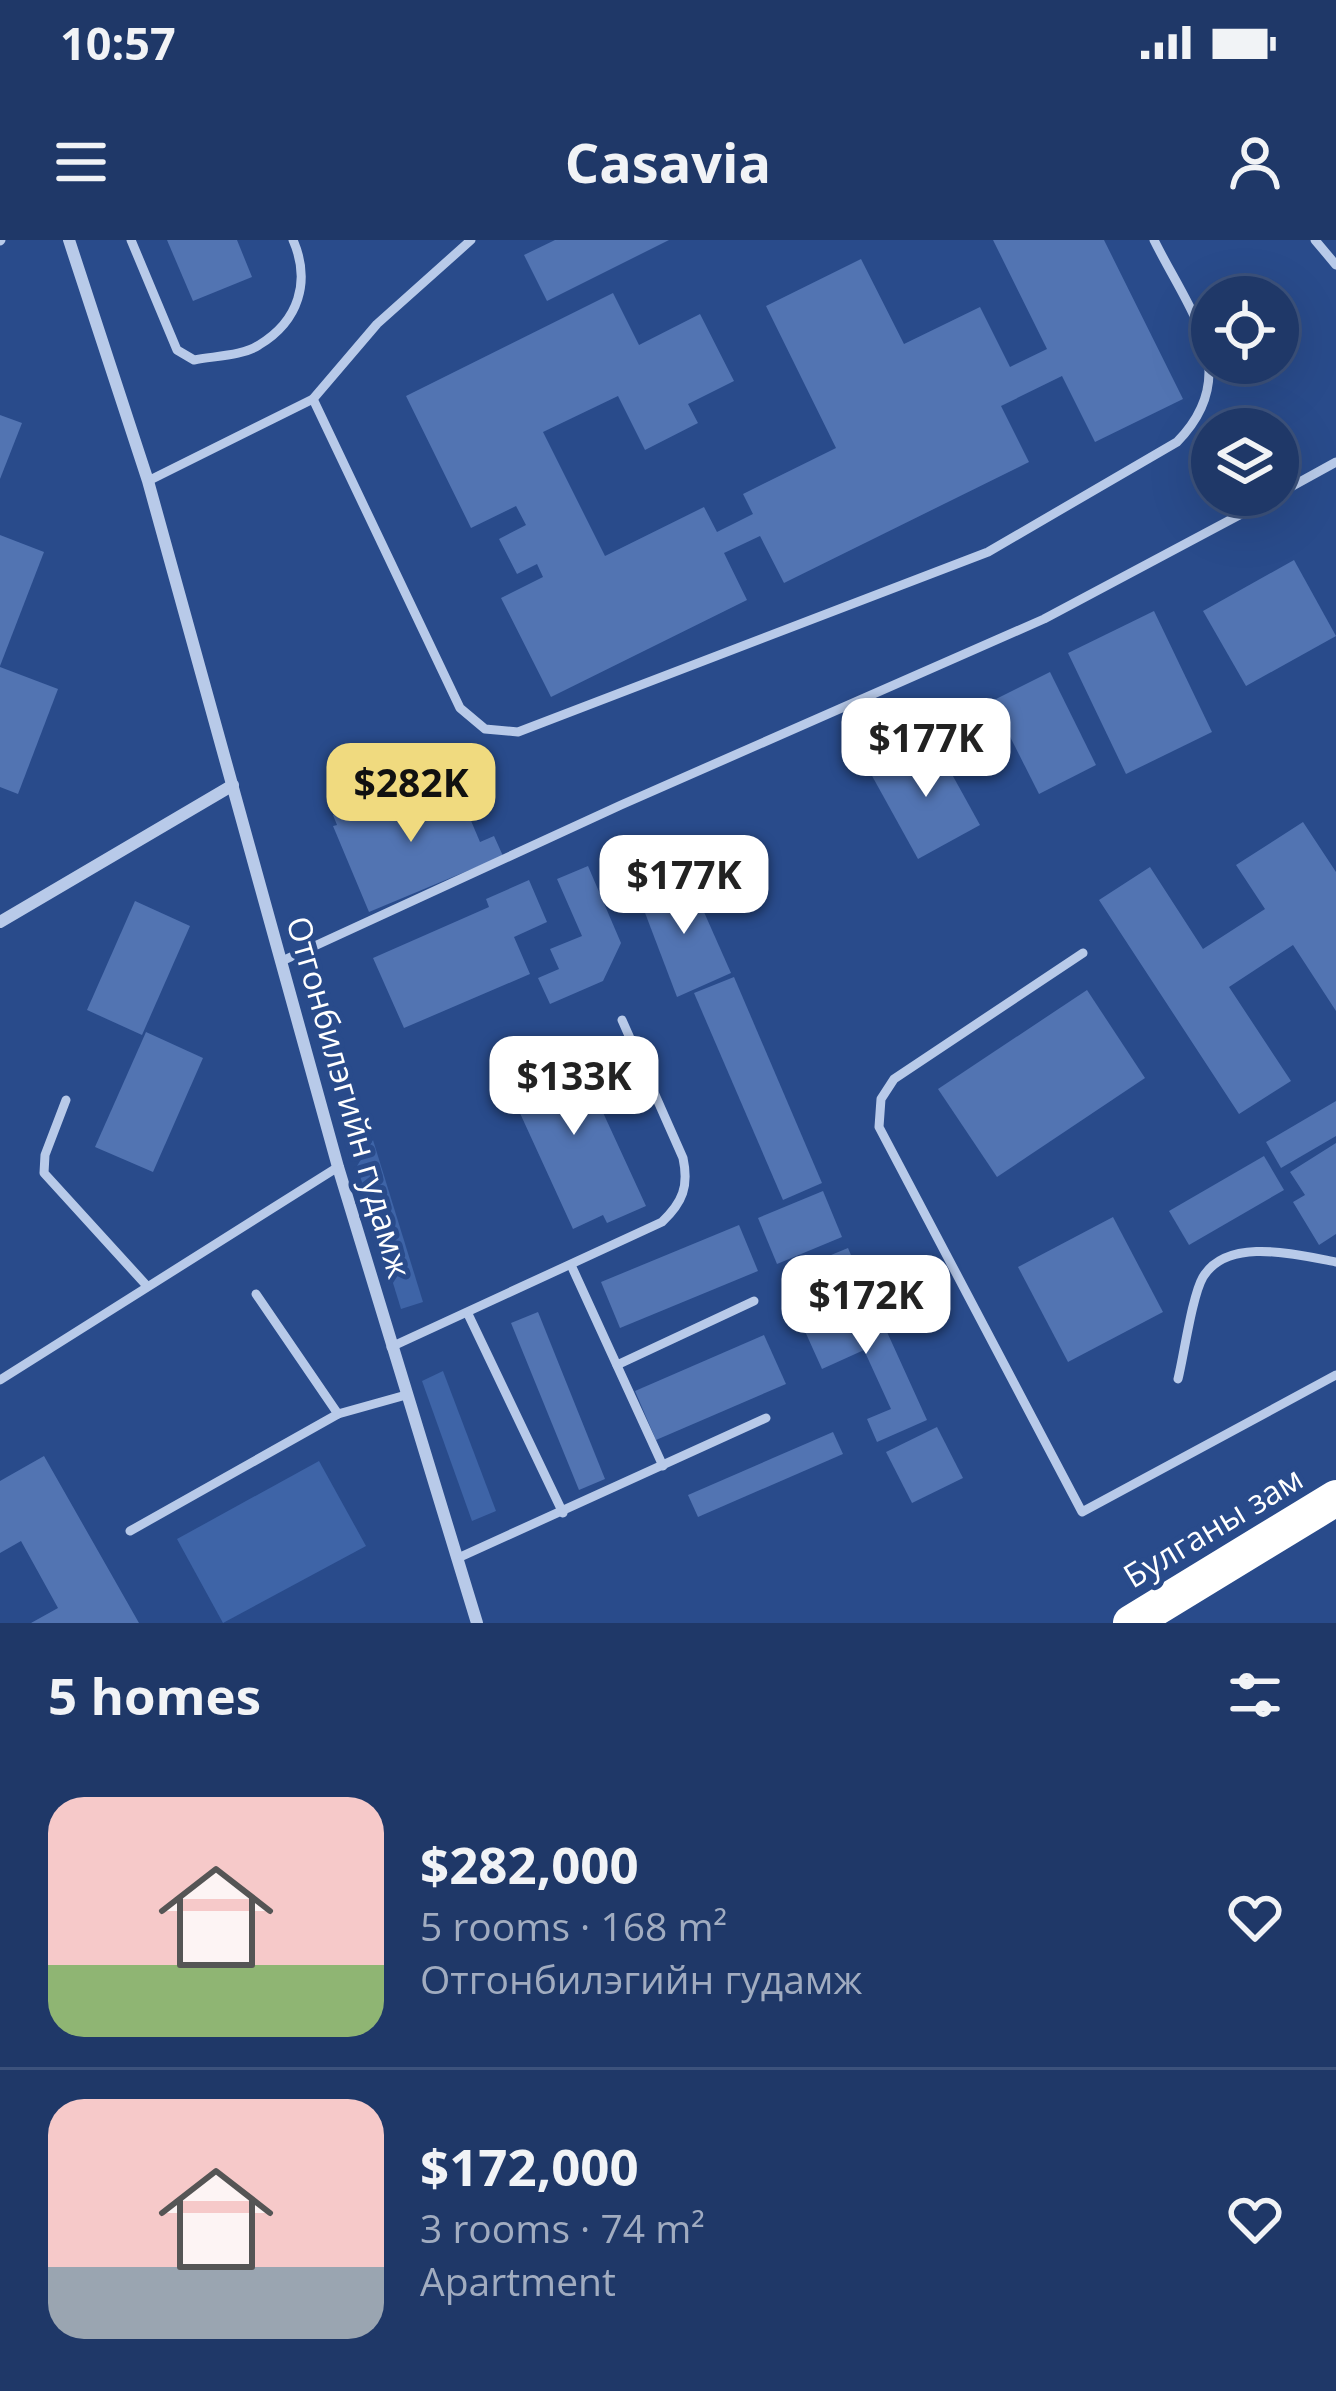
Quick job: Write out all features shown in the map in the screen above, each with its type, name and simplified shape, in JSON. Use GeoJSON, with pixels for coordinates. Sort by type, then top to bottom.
{"type":"FeatureCollection","features":[{"type":"Feature","properties":{"kind":"highway","name":"Булганы зам"},"geometry":{"type":"LineString","coordinates":[[1131,1623],[1336,1498]]}},
{"type":"Feature","properties":{"kind":"street","name":"Отгонбилэгийн гудамж"},"geometry":{"type":"LineString","coordinates":[[69,240],[148,481],[338,1167],[477,1623]]}},
{"type":"Feature","properties":{"kind":"street"},"geometry":{"type":"LineString","coordinates":[[0,922],[232,785]]}},
{"type":"Feature","properties":{"kind":"lane"},"geometry":{"type":"LineString","coordinates":[[131,240],[176,350],[194,360],[257,348],[286,321],[301,298],[303,263],[293,240]]}},
{"type":"Feature","properties":{"kind":"lane"},"geometry":{"type":"LineString","coordinates":[[148,481],[314,399],[377,324],[471,240]]}},
{"type":"Feature","properties":{"kind":"lane"},"geometry":{"type":"LineString","coordinates":[[314,399],[460,708],[485,729],[518,732],[988,552],[1177,442],[1200,419],[1210,392],[1211,368],[1204,343],[1154,240]]}},
{"type":"Feature","properties":{"kind":"lane"},"geometry":{"type":"LineString","coordinates":[[1315,240],[1336,265]]}},
{"type":"Feature","properties":{"kind":"lane"},"geometry":{"type":"LineString","coordinates":[[1299,483],[1336,462]]}},
{"type":"Feature","properties":{"kind":"lane"},"geometry":{"type":"LineString","coordinates":[[282,961],[1044,619],[1238,516]]}},
{"type":"Feature","properties":{"kind":"lane"},"geometry":{"type":"LineString","coordinates":[[1083,953],[894,1079],[881,1100],[879,1127],[1082,1512],[1336,1375]]}},
{"type":"Feature","properties":{"kind":"lane"},"geometry":{"type":"LineString","coordinates":[[392,1347],[662,1222],[678,1207],[688,1181],[683,1158],[622,1020]]}},
{"type":"Feature","properties":{"kind":"lane"},"geometry":{"type":"LineString","coordinates":[[66,1100],[45,1155],[44,1173],[147,1286]]}},
{"type":"Feature","properties":{"kind":"lane"},"geometry":{"type":"LineString","coordinates":[[0,1380],[338,1167]]}},
{"type":"Feature","properties":{"kind":"lane"},"geometry":{"type":"LineString","coordinates":[[1178,1378],[1201,1279],[1216,1262],[1241,1252],[1336,1262]]}},
{"type":"Feature","properties":{"kind":"lane"},"geometry":{"type":"LineString","coordinates":[[571,1265],[663,1466]]}},
{"type":"Feature","properties":{"kind":"lane"},"geometry":{"type":"LineString","coordinates":[[256,1294],[338,1414]]}},
{"type":"Feature","properties":{"kind":"lane"},"geometry":{"type":"LineString","coordinates":[[617,1365],[754,1301]]}},
{"type":"Feature","properties":{"kind":"lane"},"geometry":{"type":"LineString","coordinates":[[468,1314],[563,1513]]}},
{"type":"Feature","properties":{"kind":"lane"},"geometry":{"type":"LineString","coordinates":[[130,1531],[338,1414],[406,1395]]}},
{"type":"Feature","properties":{"kind":"lane"},"geometry":{"type":"LineString","coordinates":[[458,1558],[766,1418]]}},
{"type":"Feature","properties":{"kind":"shaded area"},"geometry":{"type":"Polygon","coordinates":[[[373,1140],[423,1302],[401,1309],[357,1166],[373,1140]]]}},
{"type":"Feature","properties":{"kind":"shaded area"},"geometry":{"type":"Polygon","coordinates":[[[443,1371],[496,1511],[472,1521],[422,1381],[443,1371]]]}},
{"type":"Feature","properties":{"kind":"shaded area"},"geometry":{"type":"Polygon","coordinates":[[[319,1461],[366,1546],[223,1623],[177,1539],[319,1461]]]}},
{"type":"Feature","properties":{"kind":"building"},"geometry":{"type":"Polygon","coordinates":[[[167,240],[237,240],[252,277],[193,301],[167,240]]]}},
{"type":"Feature","properties":{"kind":"building"},"geometry":{"type":"Polygon","coordinates":[[[555,240],[669,240],[547,301],[524,255],[555,240]]]}},
{"type":"Feature","properties":{"kind":"building"},"geometry":{"type":"Polygon","coordinates":[[[993,240],[1104,240],[1183,399],[1095,442],[1062,376],[1001,406],[1029,462],[784,583],[760,536],[724,553],[747,600],[551,697],[501,598],[543,577],[537,564],[517,574],[499,539],[526,525],[516,506],[471,528],[406,396],[613,293],[639,345],[700,314],[734,381],[688,404],[698,423],[645,450],[618,396],[543,432],[605,556],[704,507],[717,532],[753,514],[743,494],[836,448],[766,306],[861,259],[904,344],[980,307],[1010,367],[1047,349],[993,240]]]}},
{"type":"Feature","properties":{"kind":"building"},"geometry":{"type":"Polygon","coordinates":[[[0,415],[22,423],[0,479],[0,415]]]}},
{"type":"Feature","properties":{"kind":"building"},"geometry":{"type":"Polygon","coordinates":[[[0,535],[44,552],[0,666],[0,535]]]}},
{"type":"Feature","properties":{"kind":"building"},"geometry":{"type":"Polygon","coordinates":[[[1294,560],[1336,636],[1246,686],[1203,611],[1294,560]]]}},
{"type":"Feature","properties":{"kind":"building"},"geometry":{"type":"Polygon","coordinates":[[[1154,611],[1212,732],[1126,774],[1068,653],[1154,611]]]}},
{"type":"Feature","properties":{"kind":"building"},"geometry":{"type":"Polygon","coordinates":[[[0,667],[58,689],[18,794],[0,787],[0,667]]]}},
{"type":"Feature","properties":{"kind":"building"},"geometry":{"type":"Polygon","coordinates":[[[1050,672],[1096,765],[1039,794],[992,701],[1050,672]]]}},
{"type":"Feature","properties":{"kind":"building"},"geometry":{"type":"Polygon","coordinates":[[[933,740],[980,825],[918,859],[871,774],[933,740]]]}},
{"type":"Feature","properties":{"kind":"building"},"geometry":{"type":"Polygon","coordinates":[[[455,783],[480,842],[494,836],[503,856],[369,912],[333,826],[337,825],[333,815],[364,802],[369,812],[417,791],[420,797],[455,783]]]}},
{"type":"Feature","properties":{"kind":"building"},"geometry":{"type":"Polygon","coordinates":[[[1303,822],[1336,872],[1336,1011],[1293,945],[1229,987],[1291,1081],[1239,1114],[1099,900],[1150,867],[1203,949],[1265,909],[1236,865],[1303,822]]]}},
{"type":"Feature","properties":{"kind":"building"},"geometry":{"type":"Polygon","coordinates":[[[588,866],[621,943],[603,981],[550,1004],[538,978],[559,969],[550,949],[582,936],[557,879],[588,866]]]}},
{"type":"Feature","properties":{"kind":"building"},"geometry":{"type":"Polygon","coordinates":[[[688,876],[731,973],[677,997],[639,897],[688,876]]]}},
{"type":"Feature","properties":{"kind":"building"},"geometry":{"type":"Polygon","coordinates":[[[529,880],[547,922],[514,937],[530,974],[404,1028],[373,958],[489,907],[486,899],[529,880]]]}},
{"type":"Feature","properties":{"kind":"building"},"geometry":{"type":"Polygon","coordinates":[[[135,901],[190,926],[142,1035],[87,1010],[135,901]]]}},
{"type":"Feature","properties":{"kind":"building"},"geometry":{"type":"Polygon","coordinates":[[[734,977],[822,1183],[783,1200],[694,993],[734,977]]]}},
{"type":"Feature","properties":{"kind":"building"},"geometry":{"type":"Polygon","coordinates":[[[1087,990],[1145,1078],[997,1177],[938,1089],[1087,990]]]}},
{"type":"Feature","properties":{"kind":"building"},"geometry":{"type":"Polygon","coordinates":[[[146,1032],[203,1058],[153,1172],[95,1147],[146,1032]]]}},
{"type":"Feature","properties":{"kind":"building"},"geometry":{"type":"Polygon","coordinates":[[[571,1043],[646,1206],[607,1223],[603,1215],[573,1229],[502,1074],[571,1043]]]}},
{"type":"Feature","properties":{"kind":"building"},"geometry":{"type":"Polygon","coordinates":[[[1336,1101],[1336,1136],[1281,1168],[1266,1142],[1336,1101]]]}},
{"type":"Feature","properties":{"kind":"building"},"geometry":{"type":"Polygon","coordinates":[[[1336,1143],[1336,1234],[1319,1245],[1293,1202],[1305,1195],[1290,1172],[1336,1143]]]}},
{"type":"Feature","properties":{"kind":"building"},"geometry":{"type":"Polygon","coordinates":[[[1264,1156],[1284,1190],[1189,1245],[1169,1211],[1264,1156]]]}},
{"type":"Feature","properties":{"kind":"building"},"geometry":{"type":"Polygon","coordinates":[[[823,1191],[842,1237],[777,1264],[758,1218],[823,1191]]]}},
{"type":"Feature","properties":{"kind":"building"},"geometry":{"type":"Polygon","coordinates":[[[1113,1217],[1163,1312],[1068,1362],[1018,1267],[1113,1217]]]}},
{"type":"Feature","properties":{"kind":"building"},"geometry":{"type":"Polygon","coordinates":[[[739,1225],[758,1271],[620,1328],[601,1282],[739,1225]]]}},
{"type":"Feature","properties":{"kind":"building"},"geometry":{"type":"Polygon","coordinates":[[[848,1248],[861,1279],[815,1298],[802,1267],[848,1248]]]}},
{"type":"Feature","properties":{"kind":"building"},"geometry":{"type":"Polygon","coordinates":[[[867,1288],[927,1420],[877,1442],[867,1419],[891,1409],[864,1350],[822,1369],[799,1318],[867,1288]]]}},
{"type":"Feature","properties":{"kind":"building"},"geometry":{"type":"Polygon","coordinates":[[[538,1312],[605,1479],[579,1490],[511,1323],[538,1312]]]}},
{"type":"Feature","properties":{"kind":"building"},"geometry":{"type":"Polygon","coordinates":[[[764,1335],[786,1384],[656,1440],[635,1391],[764,1335]]]}},
{"type":"Feature","properties":{"kind":"building"},"geometry":{"type":"Polygon","coordinates":[[[937,1427],[963,1478],[912,1503],[886,1452],[937,1427]]]}},
{"type":"Feature","properties":{"kind":"building"},"geometry":{"type":"Polygon","coordinates":[[[833,1432],[843,1454],[698,1517],[688,1495],[833,1432]]]}},
{"type":"Feature","properties":{"kind":"building"},"geometry":{"type":"Polygon","coordinates":[[[44,1456],[139,1623],[31,1623],[58,1608],[21,1541],[0,1553],[0,1481],[44,1456]]]}}]}
